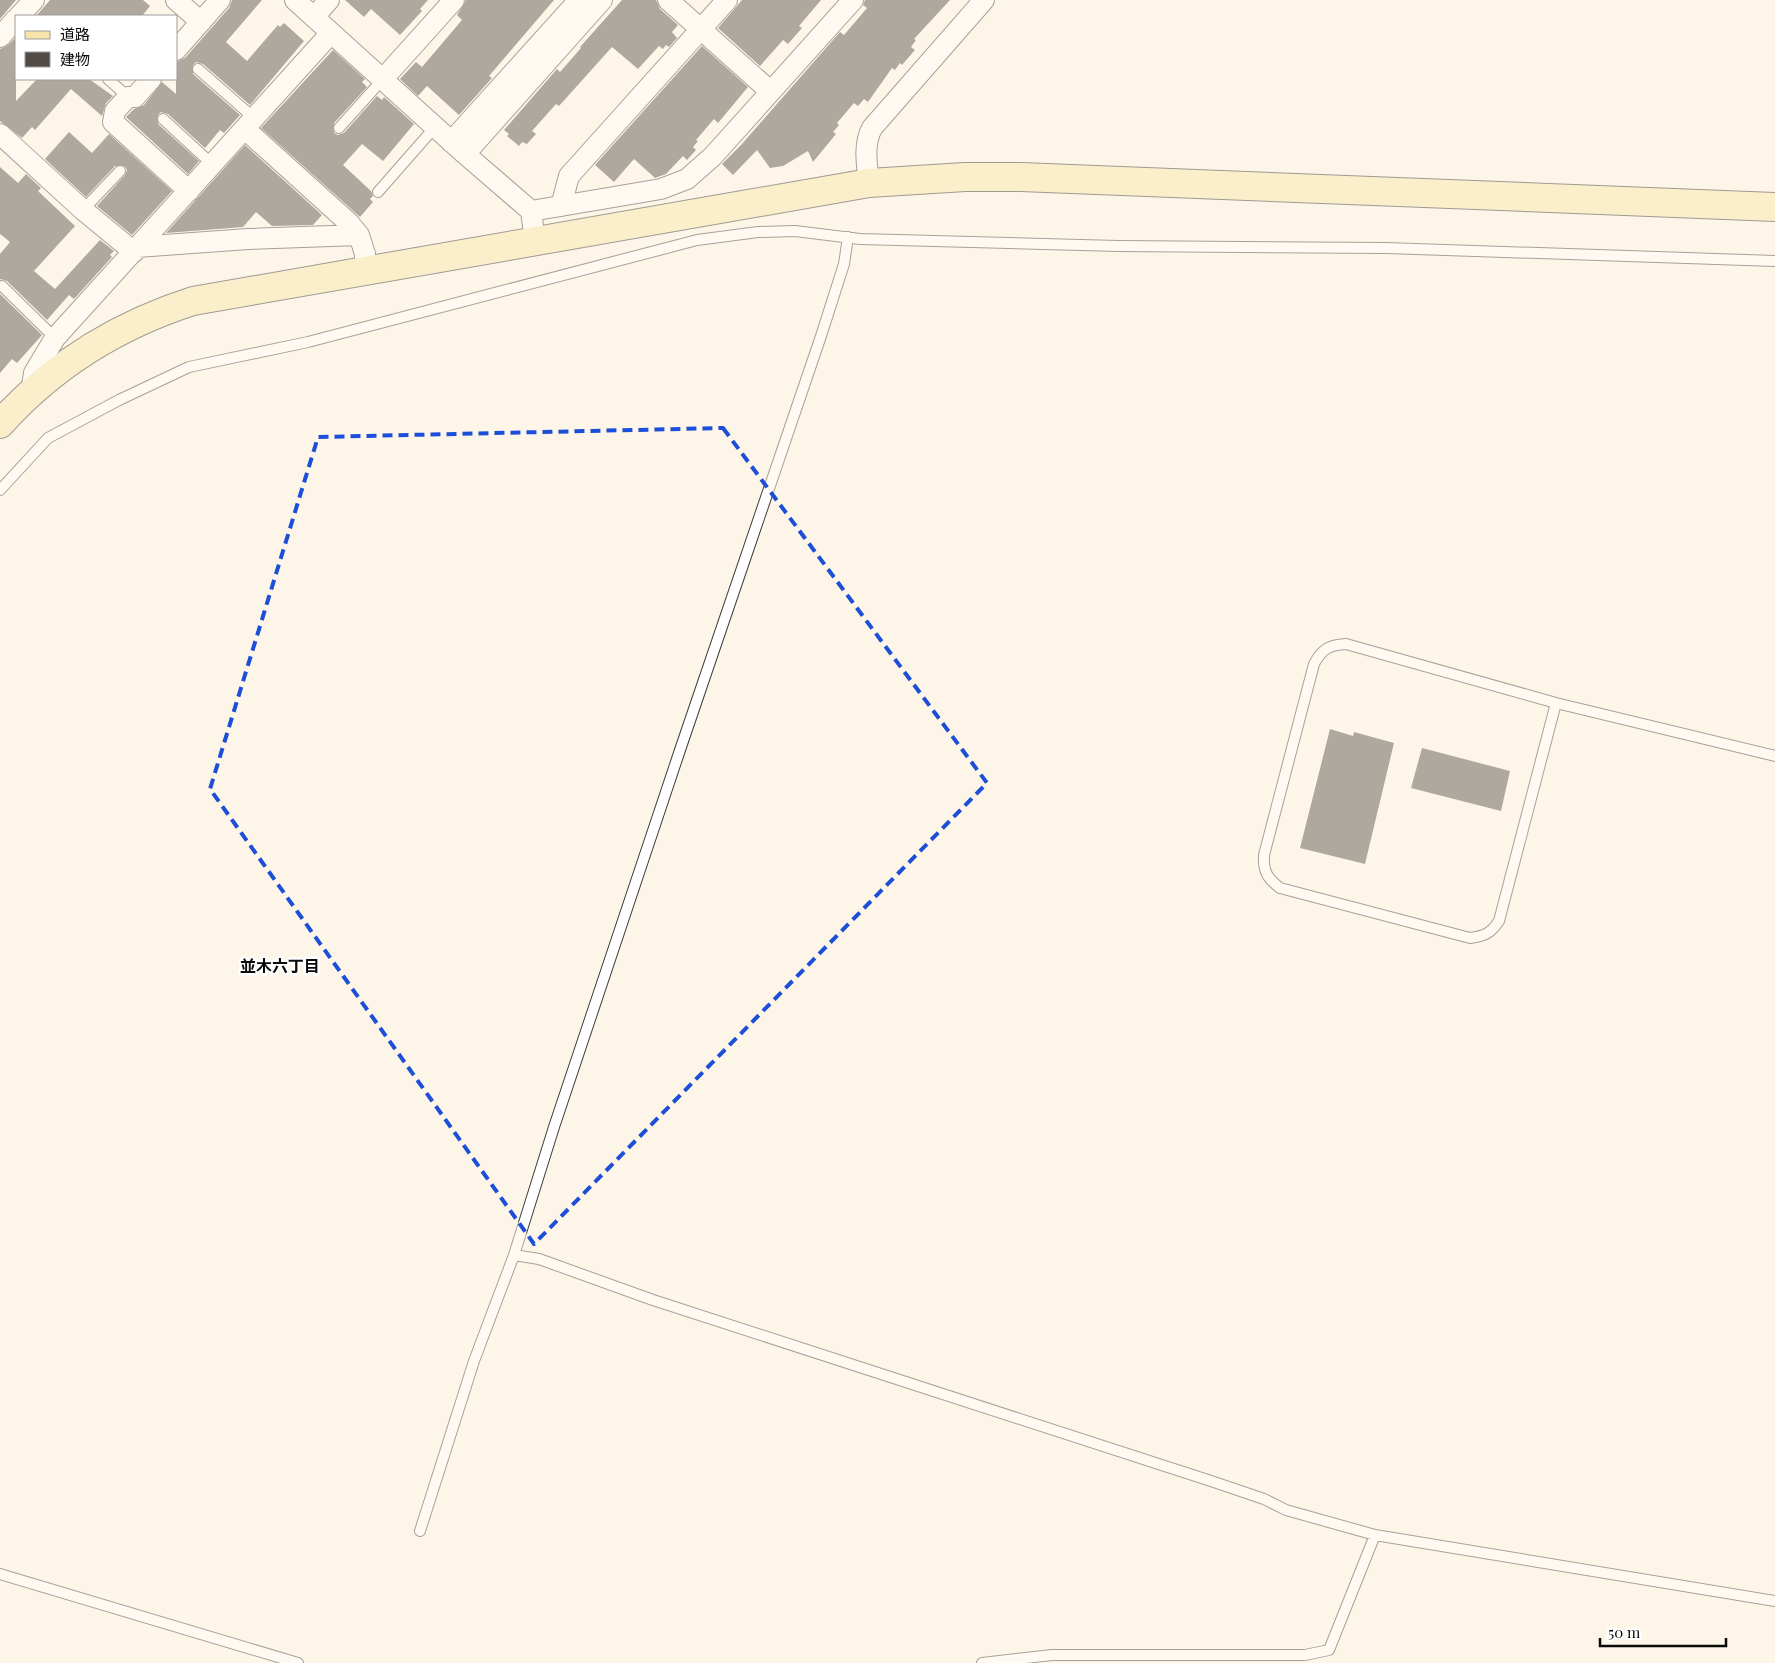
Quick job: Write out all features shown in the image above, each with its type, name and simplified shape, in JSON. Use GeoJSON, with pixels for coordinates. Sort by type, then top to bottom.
{"type":"FeatureCollection","features":[{"type":"Feature","properties":{"kind":"street"},"geometry":{"type":"LineString","coordinates":[[20,15],[34,0]]}},
{"type":"Feature","properties":{"kind":"street"},"geometry":{"type":"LineString","coordinates":[[176,0],[201,22]]}},
{"type":"Feature","properties":{"kind":"street"},"geometry":{"type":"LineString","coordinates":[[178,48],[220,0]]}},
{"type":"Feature","properties":{"kind":"street"},"geometry":{"type":"LineString","coordinates":[[295,0],[458,148],[531,211],[535,241]]}},
{"type":"Feature","properties":{"kind":"street"},"geometry":{"type":"LineString","coordinates":[[314,17],[329,0]]}},
{"type":"Feature","properties":{"kind":"street"},"geometry":{"type":"LineString","coordinates":[[383,79],[454,0]]}},
{"type":"Feature","properties":{"kind":"street"},"geometry":{"type":"LineString","coordinates":[[458,148],[579,0]]}},
{"type":"Feature","properties":{"kind":"street"},"geometry":{"type":"LineString","coordinates":[[458,148],[602,0]]}},
{"type":"Feature","properties":{"kind":"street"},"geometry":{"type":"LineString","coordinates":[[668,0],[770,92]]}},
{"type":"Feature","properties":{"kind":"street"},"geometry":{"type":"LineString","coordinates":[[561,206],[569,176],[727,0]]}},
{"type":"Feature","properties":{"kind":"street"},"geometry":{"type":"LineString","coordinates":[[531,211],[661,189],[687,178],[713,156],[853,0]]}},
{"type":"Feature","properties":{"kind":"street"},"geometry":{"type":"LineString","coordinates":[[869,183],[867,148],[868,136],[872,128],[984,0]]}},
{"type":"Feature","properties":{"kind":"street"},"geometry":{"type":"LineString","coordinates":[[0,37],[15,20]]}},
{"type":"Feature","properties":{"kind":"street"},"geometry":{"type":"LineString","coordinates":[[31,393],[34,373],[55,338],[331,33]]}},
{"type":"Feature","properties":{"kind":"street"},"geometry":{"type":"LineString","coordinates":[[150,80],[135,98],[128,97],[115,111],[114,122],[189,191]]}},
{"type":"Feature","properties":{"kind":"street"},"geometry":{"type":"LineString","coordinates":[[250,123],[349,223],[359,236],[365,254],[366,270]]}},
{"type":"Feature","properties":{"kind":"street"},"geometry":{"type":"LineString","coordinates":[[0,134],[84,210],[136,250],[248,240],[359,236]]}},
{"type":"Feature","properties":{"kind":"street"},"geometry":{"type":"LineString","coordinates":[[0,424],[31,393],[65,366],[110,335],[164,311],[228,293],[869,183],[965,177],[1022,177],[1775,207]]}},
{"type":"Feature","properties":{"kind":"lane"},"geometry":{"type":"LineString","coordinates":[[198,68],[250,123]]}},
{"type":"Feature","properties":{"kind":"lane"},"geometry":{"type":"LineString","coordinates":[[339,128],[383,79]]}},
{"type":"Feature","properties":{"kind":"lane"},"geometry":{"type":"LineString","coordinates":[[109,80],[128,97]]}},
{"type":"Feature","properties":{"kind":"lane"},"geometry":{"type":"LineString","coordinates":[[162,119],[213,165]]}},
{"type":"Feature","properties":{"kind":"lane"},"geometry":{"type":"LineString","coordinates":[[378,192],[435,127]]}},
{"type":"Feature","properties":{"kind":"lane"},"geometry":{"type":"LineString","coordinates":[[84,210],[120,171]]}},
{"type":"Feature","properties":{"kind":"lane"},"geometry":{"type":"LineString","coordinates":[[0,490],[48,438],[119,400],[189,368],[308,342],[697,240],[758,232],[795,231],[848,237],[1118,246],[1414,249],[1775,261]]}},
{"type":"Feature","properties":{"kind":"lane"},"geometry":{"type":"LineString","coordinates":[[420,1531],[474,1361],[514,1255],[554,1127],[821,336],[844,264],[848,237]]}},
{"type":"Feature","properties":{"kind":"lane"},"geometry":{"type":"LineString","coordinates":[[2,286],[55,338]]}},
{"type":"Feature","properties":{"kind":"lane"},"geometry":{"type":"LineString","coordinates":[[1556,703],[1499,921],[1493,931],[1483,936],[1470,938],[1280,888],[1269,880],[1263,868],[1264,855],[1314,664],[1321,651],[1332,645],[1346,644],[1556,703],[1775,756]]}},
{"type":"Feature","properties":{"kind":"lane"},"geometry":{"type":"LineString","coordinates":[[514,1255],[538,1259],[653,1300],[1211,1481],[1264,1499],[1286,1510],[1375,1535],[1775,1601]]}},
{"type":"Feature","properties":{"kind":"lane"},"geometry":{"type":"LineString","coordinates":[[982,1663],[1052,1655],[1295,1655],[1329,1650],[1375,1535]]}},
{"type":"Feature","properties":{"kind":"lane"},"geometry":{"type":"LineString","coordinates":[[0,1574],[298,1663]]}},
{"type":"Feature","properties":{"kind":"highlighted area"},"geometry":{"type":"Polygon","coordinates":[[[723,428],[987,783],[534,1244],[210,789],[318,437],[723,428]]]}},
{"type":"Feature","properties":{"kind":"building"},"geometry":{"type":"Polygon","coordinates":[[[0,0],[16,0],[0,19],[0,0]]]}},
{"type":"Feature","properties":{"kind":"building"},"geometry":{"type":"Polygon","coordinates":[[[50,0],[143,0],[150,6],[143,15],[37,15],[50,0]]]}},
{"type":"Feature","properties":{"kind":"building"},"geometry":{"type":"Polygon","coordinates":[[[232,0],[262,0],[226,42],[247,61],[278,25],[280,27],[284,23],[304,41],[250,105],[203,64],[196,62],[193,65],[193,74],[240,115],[224,133],[220,130],[205,148],[168,114],[161,112],[158,115],[158,124],[199,161],[188,174],[126,117],[134,109],[144,105],[162,82],[176,94],[178,61],[185,58],[229,8],[232,0]]]}},
{"type":"Feature","properties":{"kind":"building"},"geometry":{"type":"Polygon","coordinates":[[[345,0],[428,0],[420,9],[422,11],[400,35],[371,9],[364,17],[345,0]]]}},
{"type":"Feature","properties":{"kind":"building"},"geometry":{"type":"Polygon","coordinates":[[[466,0],[554,0],[489,76],[492,78],[459,115],[427,86],[418,96],[400,79],[416,62],[422,67],[462,20],[457,15],[466,0]]]}},
{"type":"Feature","properties":{"kind":"building"},"geometry":{"type":"Polygon","coordinates":[[[622,0],[656,0],[660,9],[678,25],[672,32],[677,38],[669,47],[666,45],[663,49],[659,46],[638,69],[612,47],[559,106],[556,104],[532,131],[536,134],[527,144],[522,142],[519,146],[507,136],[509,134],[504,130],[557,69],[560,72],[622,0]]]}},
{"type":"Feature","properties":{"kind":"building"},"geometry":{"type":"Polygon","coordinates":[[[742,0],[821,0],[799,26],[802,28],[788,44],[783,40],[760,66],[718,28],[742,0]]]}},
{"type":"Feature","properties":{"kind":"building"},"geometry":{"type":"Polygon","coordinates":[[[865,0],[950,0],[914,39],[916,40],[911,47],[915,50],[902,65],[900,63],[895,70],[892,68],[868,102],[864,99],[858,106],[854,103],[837,123],[839,125],[833,132],[836,134],[813,162],[808,151],[783,166],[770,168],[757,150],[733,175],[722,164],[741,145],[840,32],[844,35],[867,8],[863,5],[865,0]]]}},
{"type":"Feature","properties":{"kind":"building"},"geometry":{"type":"Polygon","coordinates":[[[15,38],[16,101],[36,80],[90,80],[113,96],[106,103],[102,116],[71,89],[35,130],[32,127],[22,138],[0,121],[0,49],[8,45],[15,38]]]}},
{"type":"Feature","properties":{"kind":"building"},"geometry":{"type":"Polygon","coordinates":[[[702,46],[748,87],[718,123],[714,119],[696,140],[698,141],[693,147],[696,150],[687,160],[683,156],[666,174],[655,178],[634,159],[614,182],[595,165],[702,46]]]}},
{"type":"Feature","properties":{"kind":"building"},"geometry":{"type":"Polygon","coordinates":[[[333,50],[365,79],[362,82],[367,87],[334,123],[334,133],[338,135],[344,133],[377,96],[382,100],[384,97],[414,124],[383,161],[362,144],[343,165],[371,191],[373,196],[370,199],[373,202],[360,217],[261,128],[333,50]]]}},
{"type":"Feature","properties":{"kind":"building"},"geometry":{"type":"Polygon","coordinates":[[[69,132],[92,153],[109,134],[172,191],[132,235],[97,206],[125,175],[127,170],[124,166],[115,166],[86,197],[45,159],[69,132]]]}},
{"type":"Feature","properties":{"kind":"building"},"geometry":{"type":"Polygon","coordinates":[[[245,145],[322,215],[313,225],[272,226],[256,212],[243,227],[166,233],[245,145]]]}},
{"type":"Feature","properties":{"kind":"building"},"geometry":{"type":"Polygon","coordinates":[[[0,167],[18,183],[26,174],[41,188],[38,191],[75,226],[34,271],[55,289],[100,240],[114,251],[110,255],[112,257],[74,299],[69,295],[47,320],[7,281],[0,279],[0,254],[10,242],[0,234],[0,167]]]}},
{"type":"Feature","properties":{"kind":"building"},"geometry":{"type":"Polygon","coordinates":[[[0,294],[42,335],[17,363],[12,359],[0,373],[0,294]]]}},
{"type":"Feature","properties":{"kind":"building"},"geometry":{"type":"Polygon","coordinates":[[[1330,729],[1353,736],[1354,732],[1394,743],[1365,864],[1300,848],[1330,729]]]}},
{"type":"Feature","properties":{"kind":"building"},"geometry":{"type":"Polygon","coordinates":[[[1422,748],[1510,771],[1501,811],[1411,788],[1422,748]]]}},
{"type":"Feature","properties":{"kind":"district","name":"並木六丁目"},"geometry":{"type":"Point","coordinates":[280,966]}}]}
